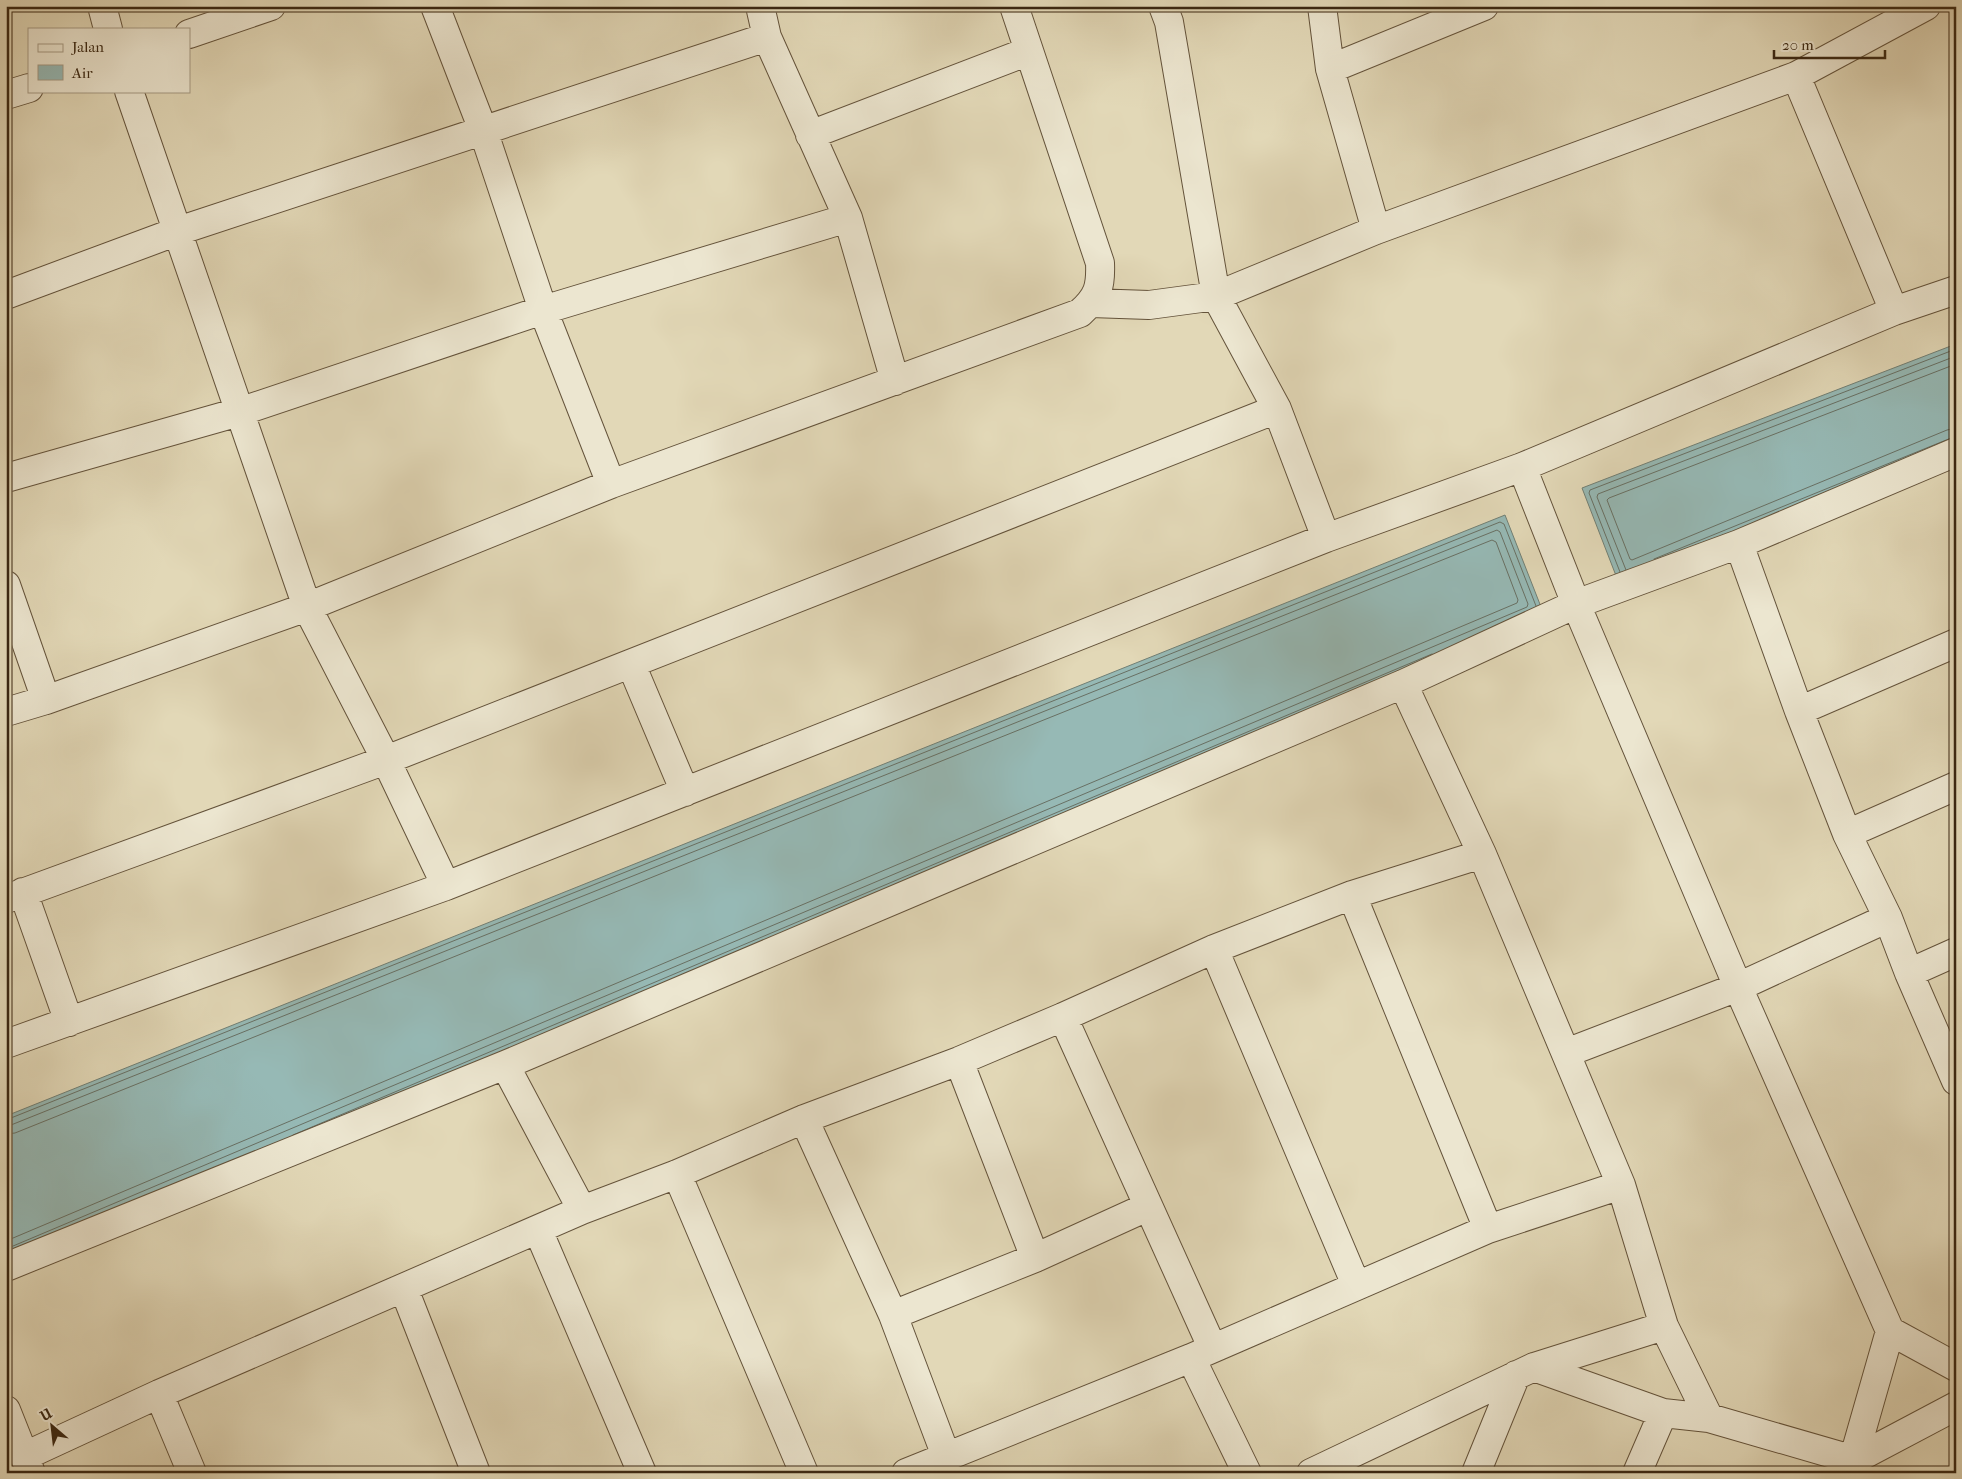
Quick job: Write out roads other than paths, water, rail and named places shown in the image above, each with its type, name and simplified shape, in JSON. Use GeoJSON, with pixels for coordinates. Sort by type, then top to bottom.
{"type":"FeatureCollection","features":[{"type":"Feature","properties":{"kind":"street"},"geometry":{"type":"LineString","coordinates":[[102,6],[108,28]]}},
{"type":"Feature","properties":{"kind":"street"},"geometry":{"type":"LineString","coordinates":[[435,6],[483,130],[543,310],[611,484]]}},
{"type":"Feature","properties":{"kind":"street"},"geometry":{"type":"LineString","coordinates":[[760,6],[767,37],[848,218],[895,381]]}},
{"type":"Feature","properties":{"kind":"street"},"geometry":{"type":"LineString","coordinates":[[6,712],[46,700],[307,607],[611,484],[1080,314],[1091,303],[1100,285],[1100,263],[1014,6]]}},
{"type":"Feature","properties":{"kind":"street"},"geometry":{"type":"LineString","coordinates":[[1164,6],[1169,22],[1216,296],[1277,409],[1326,538]]}},
{"type":"Feature","properties":{"kind":"street"},"geometry":{"type":"LineString","coordinates":[[1322,6],[1330,69],[1376,230]]}},
{"type":"Feature","properties":{"kind":"street"},"geometry":{"type":"LineString","coordinates":[[1330,69],[1484,6]]}},
{"type":"Feature","properties":{"kind":"street"},"geometry":{"type":"LineString","coordinates":[[1091,303],[1149,305],[1216,296],[1376,230],[1796,76],[1926,6]]}},
{"type":"Feature","properties":{"kind":"street"},"geometry":{"type":"LineString","coordinates":[[190,34],[261,8]]}},
{"type":"Feature","properties":{"kind":"street"},"geometry":{"type":"LineString","coordinates":[[6,295],[178,231],[767,37]]}},
{"type":"Feature","properties":{"kind":"street"},"geometry":{"type":"LineString","coordinates":[[810,135],[1028,51]]}},
{"type":"Feature","properties":{"kind":"street"},"geometry":{"type":"LineString","coordinates":[[1796,76],[1894,311]]}},
{"type":"Feature","properties":{"kind":"street"},"geometry":{"type":"LineString","coordinates":[[6,95],[28,88]]}},
{"type":"Feature","properties":{"kind":"street"},"geometry":{"type":"LineString","coordinates":[[129,92],[307,607],[386,760],[446,886]]}},
{"type":"Feature","properties":{"kind":"street"},"geometry":{"type":"LineString","coordinates":[[8,470],[240,412],[543,310],[848,218]]}},
{"type":"Feature","properties":{"kind":"street"},"geometry":{"type":"LineString","coordinates":[[6,1044],[446,886],[1326,538],[1522,467],[1894,311],[1956,290]]}},
{"type":"Feature","properties":{"kind":"street"},"geometry":{"type":"LineString","coordinates":[[69,1022],[14,896],[386,760],[1277,409]]}},
{"type":"Feature","properties":{"kind":"street"},"geometry":{"type":"LineString","coordinates":[[6,1267],[505,1065],[1403,684],[1576,604],[1740,544],[1956,452]]}},
{"type":"Feature","properties":{"kind":"street"},"geometry":{"type":"LineString","coordinates":[[1522,467],[1576,604],[1738,987],[1890,1331],[1956,1367]]}},
{"type":"Feature","properties":{"kind":"street"},"geometry":{"type":"LineString","coordinates":[[1740,544],[1799,711],[1846,834],[1888,918],[1909,974],[1956,1080]]}},
{"type":"Feature","properties":{"kind":"street"},"geometry":{"type":"LineString","coordinates":[[6,585],[46,700]]}},
{"type":"Feature","properties":{"kind":"street"},"geometry":{"type":"LineString","coordinates":[[1799,711],[1956,643]]}},
{"type":"Feature","properties":{"kind":"street"},"geometry":{"type":"LineString","coordinates":[[631,664],[685,792]]}},
{"type":"Feature","properties":{"kind":"street"},"geometry":{"type":"LineString","coordinates":[[1403,684],[1482,854],[1621,1184],[1664,1326],[1709,1418]]}},
{"type":"Feature","properties":{"kind":"street"},"geometry":{"type":"LineString","coordinates":[[1846,834],[1956,786]]}},
{"type":"Feature","properties":{"kind":"street"},"geometry":{"type":"LineString","coordinates":[[6,1410],[28,1464],[159,1394],[582,1210],[677,1174],[804,1119],[959,1061],[1063,1017],[1214,949],[1352,895],[1482,854]]}},
{"type":"Feature","properties":{"kind":"street"},"geometry":{"type":"LineString","coordinates":[[1352,895],[1488,1229]]}},
{"type":"Feature","properties":{"kind":"street"},"geometry":{"type":"LineString","coordinates":[[1566,1053],[1738,987],[1888,918]]}},
{"type":"Feature","properties":{"kind":"street"},"geometry":{"type":"LineString","coordinates":[[1214,949],[1356,1285]]}},
{"type":"Feature","properties":{"kind":"street"},"geometry":{"type":"LineString","coordinates":[[1909,974],[1956,952]]}},
{"type":"Feature","properties":{"kind":"street"},"geometry":{"type":"LineString","coordinates":[[1063,1017],[1147,1207],[1247,1473]]}},
{"type":"Feature","properties":{"kind":"street"},"geometry":{"type":"LineString","coordinates":[[959,1061],[1035,1258]]}},
{"type":"Feature","properties":{"kind":"street"},"geometry":{"type":"LineString","coordinates":[[505,1065],[582,1210]]}},
{"type":"Feature","properties":{"kind":"street"},"geometry":{"type":"LineString","coordinates":[[804,1119],[893,1314],[946,1456]]}},
{"type":"Feature","properties":{"kind":"street"},"geometry":{"type":"LineString","coordinates":[[677,1174],[804,1473]]}},
{"type":"Feature","properties":{"kind":"street"},"geometry":{"type":"LineString","coordinates":[[906,1473],[1201,1353],[1488,1229],[1621,1184]]}},
{"type":"Feature","properties":{"kind":"street"},"geometry":{"type":"LineString","coordinates":[[893,1314],[1035,1258],[1147,1207]]}},
{"type":"Feature","properties":{"kind":"street"},"geometry":{"type":"LineString","coordinates":[[538,1230],[642,1473]]}},
{"type":"Feature","properties":{"kind":"street"},"geometry":{"type":"LineString","coordinates":[[404,1289],[476,1473]]}},
{"type":"Feature","properties":{"kind":"street"},"geometry":{"type":"LineString","coordinates":[[1311,1473],[1526,1371],[1664,1326]]}},
{"type":"Feature","properties":{"kind":"street"},"geometry":{"type":"LineString","coordinates":[[1852,1466],[1890,1331]]}},
{"type":"Feature","properties":{"kind":"street"},"geometry":{"type":"LineString","coordinates":[[1526,1371],[1662,1413],[1709,1418],[1852,1466],[1956,1406]]}},
{"type":"Feature","properties":{"kind":"street"},"geometry":{"type":"LineString","coordinates":[[1476,1473],[1526,1371]]}},
{"type":"Feature","properties":{"kind":"street"},"geometry":{"type":"LineString","coordinates":[[159,1394],[192,1473]]}},
{"type":"Feature","properties":{"kind":"street"},"geometry":{"type":"LineString","coordinates":[[1637,1473],[1662,1413]]}},
{"type":"Feature","properties":{"kind":"water"},"geometry":{"type":"Polygon","coordinates":[[[1956,344],[1956,446],[1620,586],[1582,488],[1956,344]]]}},
{"type":"Feature","properties":{"kind":"water"},"geometry":{"type":"Polygon","coordinates":[[[1505,515],[1543,612],[6,1261],[6,1116],[1505,515]]]}},
{"type":"Feature","properties":{"kind":"waterway"},"geometry":{"type":"LineString","coordinates":[[6,1467],[9,1473]]}}]}
